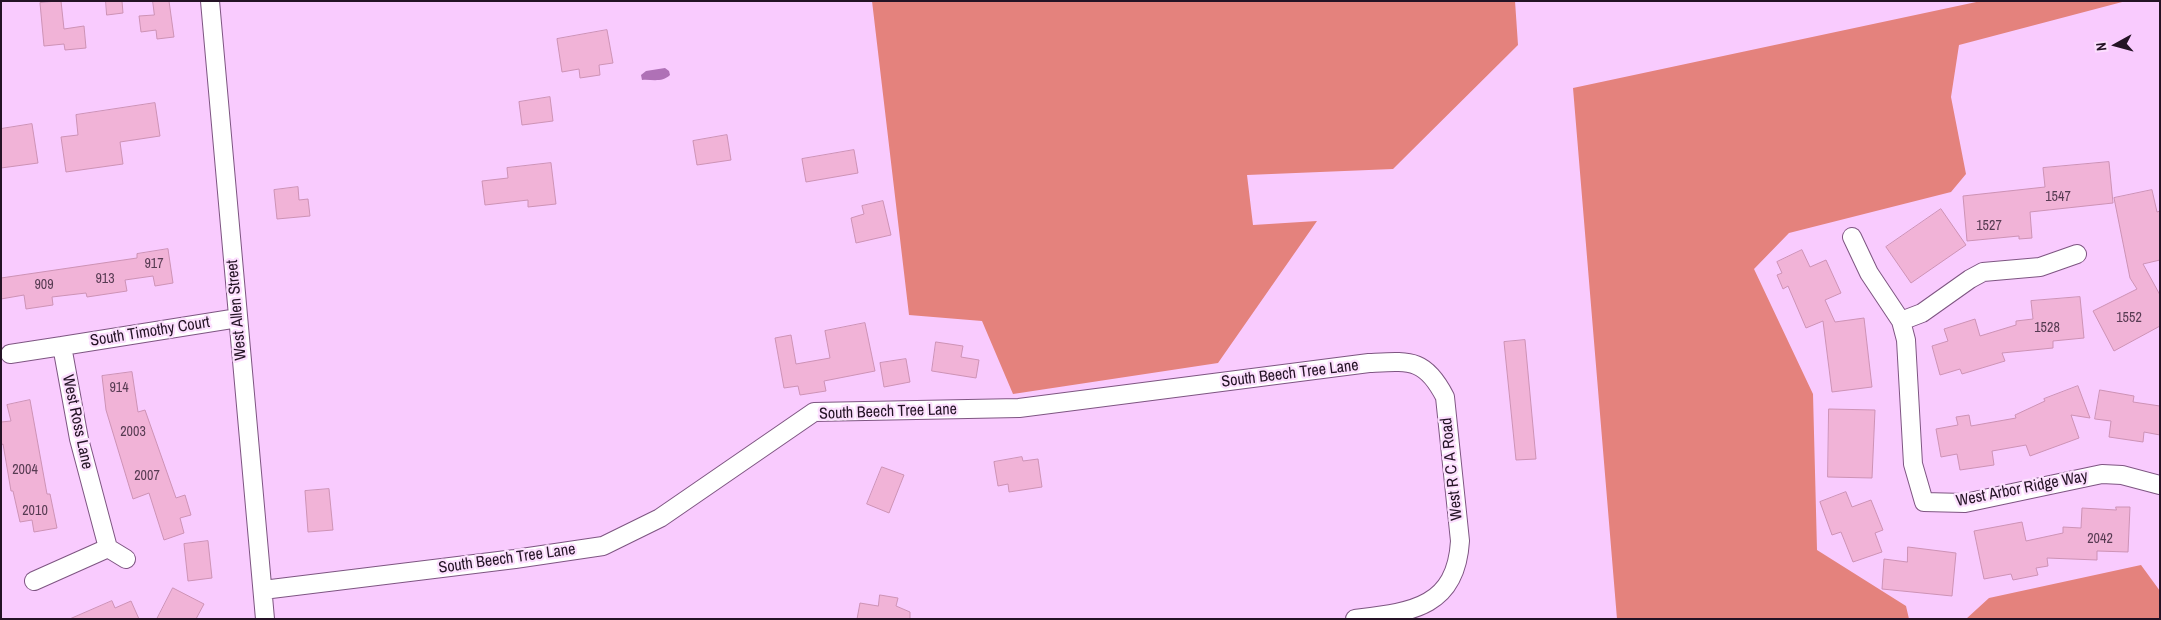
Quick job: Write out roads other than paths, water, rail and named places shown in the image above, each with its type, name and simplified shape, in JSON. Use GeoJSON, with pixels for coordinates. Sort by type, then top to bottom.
{"type":"FeatureCollection","features":[{"type":"Feature","properties":{"kind":"street","name":"West Allen Street"},"geometry":{"type":"LineString","coordinates":[[210,1],[265,619]]}},
{"type":"Feature","properties":{"kind":"street","name":"West Arbor Ridge Way"},"geometry":{"type":"LineString","coordinates":[[1852,237],[1870,273],[1901,321],[1906,340],[1913,464],[1924,502],[1965,503],[2102,474],[2122,475],[2160,485]]}},
{"type":"Feature","properties":{"kind":"street"},"geometry":{"type":"LineString","coordinates":[[1901,321],[1922,313],[1983,272],[2040,267],[2077,254]]}},
{"type":"Feature","properties":{"kind":"street","name":"South Timothy Court"},"geometry":{"type":"LineString","coordinates":[[62,346],[238,318]]}},
{"type":"Feature","properties":{"kind":"street"},"geometry":{"type":"LineString","coordinates":[[10,354],[62,346]]}},
{"type":"Feature","properties":{"kind":"street","name":"West Ross Lane"},"geometry":{"type":"LineString","coordinates":[[62,346],[79,440],[108,548]]}},
{"type":"Feature","properties":{"kind":"street","name":"South Beech Tree Lane"},"geometry":{"type":"LineString","coordinates":[[263,590],[515,559],[602,546],[660,518],[814,412],[1019,408],[1369,363],[1396,362],[1422,367],[1434,377],[1445,397]]}},
{"type":"Feature","properties":{"kind":"street","name":"West R C A Road"},"geometry":{"type":"LineString","coordinates":[[1354,619],[1385,615],[1416,607],[1441,592],[1455,572],[1460,541],[1445,397]]}},
{"type":"Feature","properties":{"kind":"street"},"geometry":{"type":"LineString","coordinates":[[34,581],[108,548],[126,559]]}}]}
